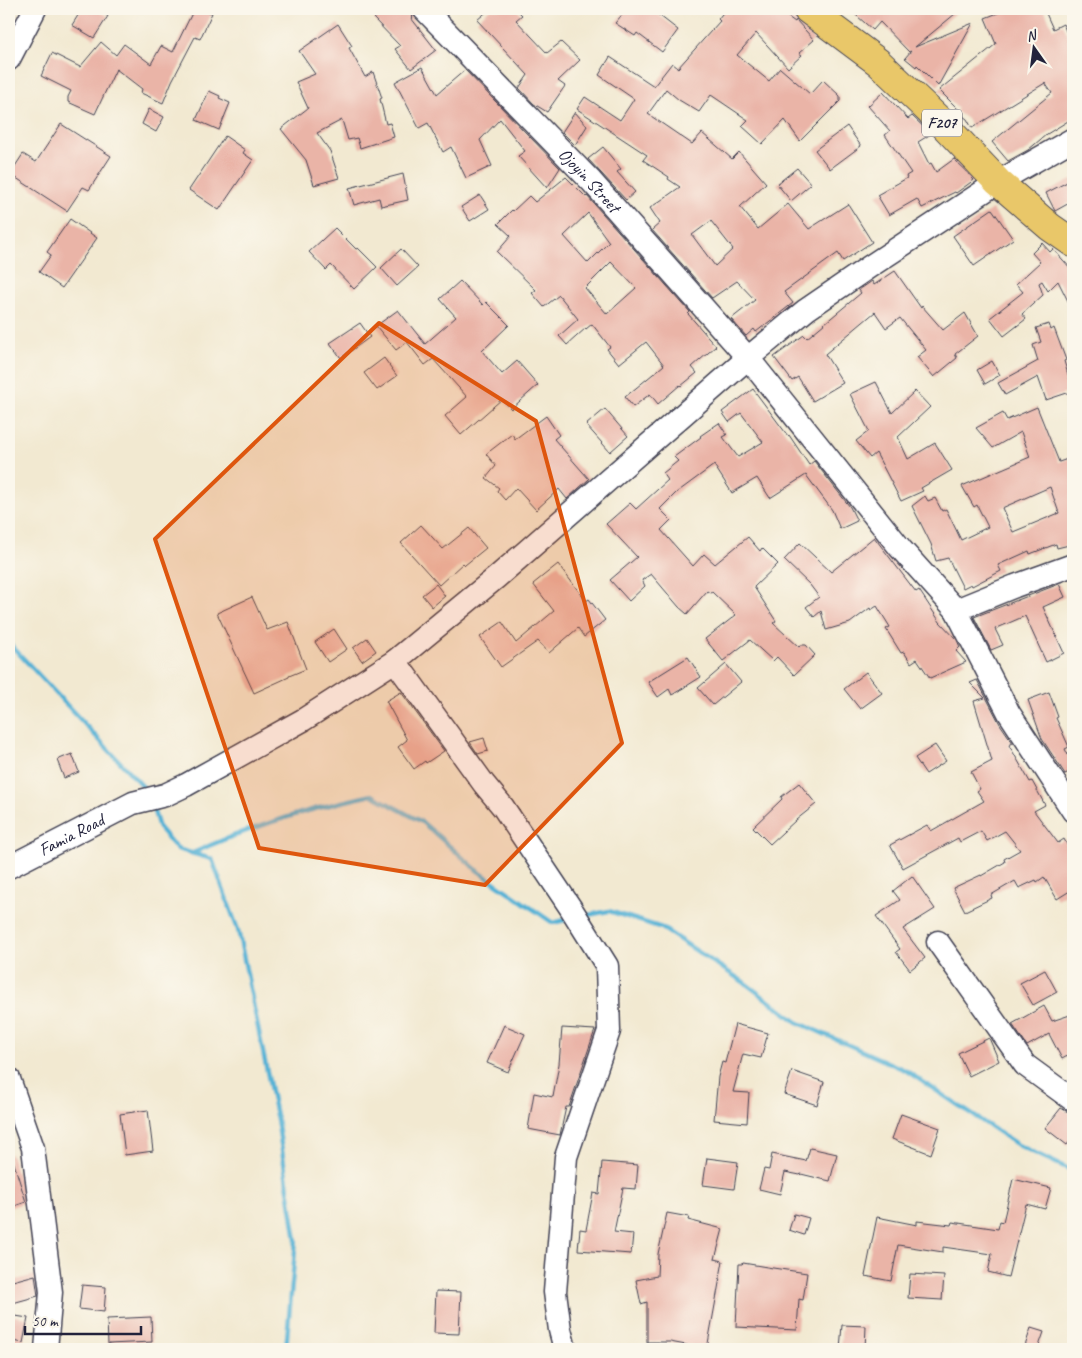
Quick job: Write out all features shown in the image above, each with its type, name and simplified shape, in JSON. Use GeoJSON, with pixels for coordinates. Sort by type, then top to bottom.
{"type":"FeatureCollection","features":[{"type":"Feature","properties":{"kind":"main road","name":"F207"},"geometry":{"type":"LineString","coordinates":[[806,9],[878,62],[939,120],[998,182],[1050,227],[1073,243]]}},
{"type":"Feature","properties":{"kind":"street"},"geometry":{"type":"LineString","coordinates":[[9,59],[35,9]]}},
{"type":"Feature","properties":{"kind":"street","name":"Ojoyin Street"},"geometry":{"type":"LineString","coordinates":[[424,9],[591,181],[748,358],[901,549],[956,610],[1010,713],[1073,810]]}},
{"type":"Feature","properties":{"kind":"street","name":"Famia Road"},"geometry":{"type":"LineString","coordinates":[[9,867],[133,803],[165,796],[303,720],[395,661],[498,577],[748,358],[806,310],[998,182],[1073,139]]}},
{"type":"Feature","properties":{"kind":"street"},"geometry":{"type":"LineString","coordinates":[[956,610],[1073,565]]}},
{"type":"Feature","properties":{"kind":"street"},"geometry":{"type":"LineString","coordinates":[[395,661],[484,784],[503,807],[607,966],[609,1030],[566,1157],[554,1292],[565,1349]]}},
{"type":"Feature","properties":{"kind":"street"},"geometry":{"type":"LineString","coordinates":[[938,942],[1025,1065],[1073,1100]]}},
{"type":"Feature","properties":{"kind":"street"},"geometry":{"type":"LineString","coordinates":[[9,1079],[33,1148],[51,1292],[46,1349]]}},
{"type":"Feature","properties":{"kind":"highlighted area"},"geometry":{"type":"Polygon","coordinates":[[[379,323],[536,421],[622,743],[485,885],[259,848],[155,539],[379,323]]]}},
{"type":"Feature","properties":{"kind":"building"},"geometry":{"type":"Polygon","coordinates":[[[82,9],[95,9],[108,16],[94,38],[72,25],[82,9]]]}},
{"type":"Feature","properties":{"kind":"building"},"geometry":{"type":"Polygon","coordinates":[[[194,9],[201,9],[212,13],[200,39],[195,37],[163,103],[141,93],[142,89],[116,69],[95,114],[68,102],[71,91],[41,76],[52,53],[80,67],[101,42],[116,55],[124,44],[151,64],[161,46],[173,52],[194,9]]]}},
{"type":"Feature","properties":{"kind":"building"},"geometry":{"type":"Polygon","coordinates":[[[384,9],[407,9],[413,16],[411,18],[436,50],[411,69],[395,49],[400,46],[374,19],[384,9]]]}},
{"type":"Feature","properties":{"kind":"building"},"geometry":{"type":"Polygon","coordinates":[[[490,9],[516,9],[522,15],[516,20],[547,53],[561,42],[580,60],[558,81],[565,86],[547,112],[534,104],[519,88],[528,75],[477,20],[490,9]]]}},
{"type":"Feature","properties":{"kind":"building"},"geometry":{"type":"Polygon","coordinates":[[[627,9],[651,9],[678,30],[662,52],[637,33],[635,36],[615,23],[627,9]]]}},
{"type":"Feature","properties":{"kind":"building"},"geometry":{"type":"Polygon","coordinates":[[[726,9],[777,9],[795,22],[796,20],[814,40],[799,53],[802,55],[788,68],[756,33],[737,55],[769,81],[780,68],[810,94],[823,80],[840,96],[840,101],[800,141],[785,120],[762,144],[742,126],[748,120],[711,95],[699,112],[679,100],[666,89],[648,114],[692,144],[702,133],[732,159],[739,152],[766,183],[740,207],[758,229],[788,204],[809,229],[848,204],[872,242],[843,261],[838,253],[784,292],[793,303],[756,332],[754,329],[746,336],[731,319],[755,300],[737,281],[712,298],[652,230],[660,223],[650,208],[680,187],[668,179],[669,177],[643,160],[647,155],[577,109],[585,97],[620,120],[634,99],[599,75],[610,57],[654,86],[672,63],[678,68],[720,21],[718,19],[726,9]],[[711,221],[692,235],[715,266],[733,249],[711,221]]]}},
{"type":"Feature","properties":{"kind":"building"},"geometry":{"type":"Polygon","coordinates":[[[849,9],[961,9],[915,47],[973,23],[938,86],[917,65],[916,67],[905,58],[911,51],[909,52],[880,22],[873,30],[849,9]]]}},
{"type":"Feature","properties":{"kind":"building"},"geometry":{"type":"Polygon","coordinates":[[[1008,9],[1044,9],[1053,29],[1063,24],[1073,47],[1073,118],[1047,134],[1028,150],[1008,161],[992,142],[1052,93],[1045,83],[972,128],[967,119],[956,111],[958,109],[939,90],[996,44],[985,18],[1008,9]]]}},
{"type":"Feature","properties":{"kind":"building"},"geometry":{"type":"Polygon","coordinates":[[[338,24],[352,46],[349,48],[365,77],[373,72],[382,98],[380,99],[386,124],[390,123],[394,137],[360,148],[357,138],[348,140],[342,120],[317,133],[330,151],[339,178],[314,185],[306,160],[281,129],[308,108],[296,82],[315,74],[299,51],[338,24]]]}},
{"type":"Feature","properties":{"kind":"building"},"geometry":{"type":"Polygon","coordinates":[[[422,67],[437,94],[465,70],[560,168],[547,188],[518,156],[525,151],[500,119],[480,140],[492,166],[466,178],[451,147],[443,152],[428,123],[419,128],[395,82],[422,67]]]}},
{"type":"Feature","properties":{"kind":"building"},"geometry":{"type":"Polygon","coordinates":[[[209,91],[230,103],[219,130],[196,120],[209,91]]]}},
{"type":"Feature","properties":{"kind":"building"},"geometry":{"type":"Polygon","coordinates":[[[883,92],[908,119],[912,116],[931,134],[918,142],[929,164],[931,163],[936,172],[954,159],[974,180],[956,193],[922,208],[917,199],[889,215],[877,195],[907,178],[906,176],[911,173],[885,135],[890,131],[868,106],[883,92]]]}},
{"type":"Feature","properties":{"kind":"building"},"geometry":{"type":"Polygon","coordinates":[[[149,109],[164,117],[156,132],[142,124],[149,109]]]}},
{"type":"Feature","properties":{"kind":"building"},"geometry":{"type":"Polygon","coordinates":[[[575,112],[587,126],[575,145],[562,132],[575,112]]]}},
{"type":"Feature","properties":{"kind":"building"},"geometry":{"type":"Polygon","coordinates":[[[61,124],[111,156],[89,190],[83,187],[67,211],[10,174],[23,154],[36,162],[61,124]]]}},
{"type":"Feature","properties":{"kind":"building"},"geometry":{"type":"Polygon","coordinates":[[[847,126],[861,146],[830,169],[815,150],[847,126]]]}},
{"type":"Feature","properties":{"kind":"building"},"geometry":{"type":"Polygon","coordinates":[[[225,136],[245,150],[243,153],[253,160],[219,210],[189,190],[225,136]]]}},
{"type":"Feature","properties":{"kind":"building"},"geometry":{"type":"Polygon","coordinates":[[[603,147],[621,169],[617,172],[635,192],[626,200],[588,159],[603,147]]]}},
{"type":"Feature","properties":{"kind":"building"},"geometry":{"type":"Polygon","coordinates":[[[797,168],[811,184],[791,201],[777,184],[797,168]]]}},
{"type":"Feature","properties":{"kind":"building"},"geometry":{"type":"Polygon","coordinates":[[[403,174],[408,200],[381,206],[379,198],[354,205],[349,188],[403,174]]]}},
{"type":"Feature","properties":{"kind":"building"},"geometry":{"type":"Polygon","coordinates":[[[566,177],[587,196],[690,312],[688,314],[716,346],[692,367],[697,373],[658,404],[650,394],[633,407],[625,397],[664,365],[646,342],[619,364],[607,349],[610,347],[592,324],[567,345],[559,336],[578,319],[559,295],[544,307],[532,293],[536,290],[497,252],[511,236],[498,224],[529,196],[535,202],[566,177]],[[588,213],[564,236],[588,263],[609,242],[588,213]],[[611,262],[585,288],[607,314],[636,288],[611,262]]]}},
{"type":"Feature","properties":{"kind":"building"},"geometry":{"type":"Polygon","coordinates":[[[1073,179],[1073,201],[1055,211],[1046,193],[1073,179]]]}},
{"type":"Feature","properties":{"kind":"building"},"geometry":{"type":"Polygon","coordinates":[[[480,195],[489,209],[470,221],[461,207],[480,195]]]}},
{"type":"Feature","properties":{"kind":"building"},"geometry":{"type":"Polygon","coordinates":[[[992,209],[1013,239],[974,266],[953,236],[992,209]]]}},
{"type":"Feature","properties":{"kind":"building"},"geometry":{"type":"Polygon","coordinates":[[[70,219],[97,238],[62,288],[39,272],[51,255],[47,252],[70,219]]]}},
{"type":"Feature","properties":{"kind":"building"},"geometry":{"type":"Polygon","coordinates":[[[335,228],[377,267],[354,289],[331,265],[326,270],[309,252],[335,228]]]}},
{"type":"Feature","properties":{"kind":"building"},"geometry":{"type":"Polygon","coordinates":[[[1042,243],[1050,252],[1053,249],[1073,271],[1073,311],[1058,281],[1048,291],[1042,281],[1039,283],[1043,295],[1022,314],[1026,319],[1004,336],[990,318],[1023,292],[1016,284],[1040,262],[1032,253],[1042,243]]]}},
{"type":"Feature","properties":{"kind":"building"},"geometry":{"type":"Polygon","coordinates":[[[401,249],[418,267],[397,286],[381,268],[401,249]]]}},
{"type":"Feature","properties":{"kind":"building"},"geometry":{"type":"Polygon","coordinates":[[[895,271],[921,308],[922,306],[943,330],[965,313],[978,336],[955,354],[957,358],[934,377],[917,357],[926,350],[900,318],[886,328],[875,312],[825,354],[843,383],[813,401],[798,377],[792,381],[774,357],[804,335],[807,338],[861,293],[859,290],[872,281],[874,285],[895,271]]]}},
{"type":"Feature","properties":{"kind":"building"},"geometry":{"type":"Polygon","coordinates":[[[460,281],[483,305],[486,302],[509,325],[482,351],[502,374],[517,361],[538,385],[511,409],[502,399],[461,435],[445,416],[467,397],[433,359],[425,365],[407,342],[396,350],[376,326],[398,310],[425,344],[456,317],[440,299],[460,281]]]}},
{"type":"Feature","properties":{"kind":"building"},"geometry":{"type":"Polygon","coordinates":[[[360,323],[370,337],[341,358],[330,343],[360,323]]]}},
{"type":"Feature","properties":{"kind":"building"},"geometry":{"type":"Polygon","coordinates":[[[1049,324],[1051,330],[1054,328],[1066,360],[1064,361],[1073,391],[1046,400],[1038,377],[1005,395],[998,383],[1038,361],[1033,345],[1041,342],[1036,328],[1049,324]]]}},
{"type":"Feature","properties":{"kind":"building"},"geometry":{"type":"Polygon","coordinates":[[[384,358],[397,376],[377,390],[364,373],[384,358]]]}},
{"type":"Feature","properties":{"kind":"building"},"geometry":{"type":"Polygon","coordinates":[[[992,361],[1000,375],[985,384],[977,370],[992,361]]]}},
{"type":"Feature","properties":{"kind":"building"},"geometry":{"type":"Polygon","coordinates":[[[876,382],[892,413],[915,391],[930,407],[898,437],[908,459],[935,443],[952,470],[921,488],[923,491],[901,501],[876,453],[870,458],[856,441],[869,431],[850,394],[876,382]]]}},
{"type":"Feature","properties":{"kind":"building"},"geometry":{"type":"Polygon","coordinates":[[[753,389],[789,435],[809,465],[814,461],[850,507],[857,521],[840,529],[832,510],[806,475],[770,498],[757,478],[732,493],[714,465],[676,493],[660,509],[671,520],[661,530],[693,566],[704,554],[715,564],[748,537],[760,551],[762,548],[778,564],[754,587],[776,621],[773,623],[799,647],[806,645],[815,655],[794,675],[777,657],[773,661],[750,640],[723,661],[705,639],[736,615],[712,592],[707,591],[687,614],[651,574],[642,580],[645,586],[629,601],[610,580],[637,557],[606,524],[630,503],[636,509],[668,480],[663,473],[678,461],[674,457],[719,423],[727,435],[723,437],[738,457],[763,442],[741,413],[729,422],[722,412],[753,389]]]}},
{"type":"Feature","properties":{"kind":"building"},"geometry":{"type":"Polygon","coordinates":[[[1037,407],[1059,462],[1073,457],[1073,544],[1057,548],[1056,544],[1030,554],[1029,551],[998,565],[1001,571],[972,586],[971,584],[963,588],[948,558],[936,561],[931,544],[912,506],[925,496],[928,501],[935,498],[942,511],[946,509],[961,540],[988,527],[977,505],[974,507],[962,486],[1030,457],[1021,432],[993,448],[976,428],[1003,413],[1007,420],[1037,407]],[[1050,487],[1002,508],[1013,532],[1059,513],[1050,487]]]}},
{"type":"Feature","properties":{"kind":"building"},"geometry":{"type":"Polygon","coordinates":[[[605,409],[628,436],[610,452],[586,425],[605,409]]]}},
{"type":"Feature","properties":{"kind":"building"},"geometry":{"type":"Polygon","coordinates":[[[546,416],[559,435],[554,439],[589,479],[567,499],[559,489],[536,510],[516,488],[505,500],[497,491],[499,488],[486,478],[496,466],[486,454],[512,434],[515,439],[546,416]]]}},
{"type":"Feature","properties":{"kind":"building"},"geometry":{"type":"Polygon","coordinates":[[[421,525],[443,549],[469,528],[486,548],[465,565],[463,563],[439,585],[401,543],[421,525]]]}},
{"type":"Feature","properties":{"kind":"building"},"geometry":{"type":"Polygon","coordinates":[[[874,537],[916,592],[919,590],[940,622],[957,640],[960,647],[956,651],[966,662],[930,678],[917,659],[911,663],[904,652],[901,653],[886,629],[890,627],[877,606],[871,610],[870,608],[850,623],[826,630],[821,611],[814,617],[806,607],[819,597],[810,585],[784,560],[800,543],[831,572],[874,537]]]}},
{"type":"Feature","properties":{"kind":"building"},"geometry":{"type":"Polygon","coordinates":[[[558,564],[586,601],[589,599],[605,620],[584,637],[578,628],[549,653],[538,641],[501,667],[480,637],[502,622],[516,643],[554,611],[533,584],[558,564]]]}},
{"type":"Feature","properties":{"kind":"building"},"geometry":{"type":"Polygon","coordinates":[[[436,584],[445,596],[432,607],[422,595],[436,584]]]}},
{"type":"Feature","properties":{"kind":"building"},"geometry":{"type":"Polygon","coordinates":[[[1059,584],[1065,597],[1043,607],[1064,653],[1046,662],[1025,616],[995,629],[1003,645],[991,650],[974,617],[1059,584]]]}},
{"type":"Feature","properties":{"kind":"building"},"geometry":{"type":"Polygon","coordinates":[[[252,597],[267,630],[288,622],[306,669],[254,693],[217,613],[252,597]]]}},
{"type":"Feature","properties":{"kind":"building"},"geometry":{"type":"Polygon","coordinates":[[[334,629],[347,649],[328,662],[315,642],[334,629]]]}},
{"type":"Feature","properties":{"kind":"building"},"geometry":{"type":"Polygon","coordinates":[[[367,638],[376,651],[362,661],[353,648],[367,638]]]}},
{"type":"Feature","properties":{"kind":"building"},"geometry":{"type":"Polygon","coordinates":[[[688,657],[701,677],[672,695],[669,689],[658,697],[648,682],[688,657]]]}},
{"type":"Feature","properties":{"kind":"building"},"geometry":{"type":"Polygon","coordinates":[[[726,664],[741,682],[713,705],[698,688],[726,664]]]}},
{"type":"Feature","properties":{"kind":"building"},"geometry":{"type":"Polygon","coordinates":[[[866,672],[882,693],[860,709],[844,689],[866,672]]]}},
{"type":"Feature","properties":{"kind":"building"},"geometry":{"type":"Polygon","coordinates":[[[977,680],[1000,724],[1013,743],[1009,745],[1045,805],[1034,811],[1058,843],[1064,839],[1073,856],[1073,889],[1057,899],[1044,877],[1037,882],[1036,880],[1019,888],[1015,881],[991,895],[992,898],[965,911],[953,888],[981,876],[1005,862],[1004,859],[1020,850],[1005,831],[987,841],[981,831],[960,842],[958,838],[903,868],[890,845],[927,825],[931,831],[984,801],[977,791],[980,789],[971,772],[992,761],[974,701],[985,698],[970,683],[977,680]]]}},
{"type":"Feature","properties":{"kind":"building"},"geometry":{"type":"Polygon","coordinates":[[[401,692],[444,751],[414,769],[398,747],[407,740],[386,701],[401,692]]]}},
{"type":"Feature","properties":{"kind":"building"},"geometry":{"type":"Polygon","coordinates":[[[1049,692],[1058,717],[1056,718],[1069,747],[1065,749],[1073,765],[1073,770],[1065,774],[1042,739],[1028,700],[1049,692]]]}},
{"type":"Feature","properties":{"kind":"building"},"geometry":{"type":"Polygon","coordinates":[[[484,738],[488,751],[478,754],[470,742],[484,738]]]}},
{"type":"Feature","properties":{"kind":"building"},"geometry":{"type":"Polygon","coordinates":[[[935,745],[946,761],[926,774],[915,758],[935,745]]]}},
{"type":"Feature","properties":{"kind":"building"},"geometry":{"type":"Polygon","coordinates":[[[72,754],[79,772],[64,778],[57,760],[72,754]]]}},
{"type":"Feature","properties":{"kind":"building"},"geometry":{"type":"Polygon","coordinates":[[[799,783],[816,804],[770,844],[753,827],[782,799],[781,797],[799,783]]]}},
{"type":"Feature","properties":{"kind":"building"},"geometry":{"type":"Polygon","coordinates":[[[912,876],[935,909],[903,929],[925,958],[910,970],[896,952],[900,949],[876,916],[900,900],[893,891],[912,876]]]}},
{"type":"Feature","properties":{"kind":"building"},"geometry":{"type":"Polygon","coordinates":[[[1045,970],[1057,992],[1033,1005],[1020,983],[1045,970]]]}},
{"type":"Feature","properties":{"kind":"building"},"geometry":{"type":"Polygon","coordinates":[[[1044,1006],[1052,1021],[1073,1014],[1073,1053],[1062,1059],[1049,1034],[1027,1046],[1012,1024],[1044,1006]]]}},
{"type":"Feature","properties":{"kind":"building"},"geometry":{"type":"Polygon","coordinates":[[[735,1024],[768,1033],[761,1058],[743,1054],[733,1092],[749,1093],[747,1123],[714,1120],[718,1077],[722,1062],[725,1063],[735,1024]]]}},
{"type":"Feature","properties":{"kind":"building"},"geometry":{"type":"Polygon","coordinates":[[[504,1025],[525,1034],[508,1072],[487,1063],[504,1025]]]}},
{"type":"Feature","properties":{"kind":"building"},"geometry":{"type":"Polygon","coordinates":[[[562,1028],[595,1030],[569,1107],[566,1107],[560,1135],[528,1129],[534,1093],[553,1097],[559,1064],[562,1028]]]}},
{"type":"Feature","properties":{"kind":"building"},"geometry":{"type":"Polygon","coordinates":[[[989,1038],[999,1061],[969,1076],[958,1053],[989,1038]]]}},
{"type":"Feature","properties":{"kind":"building"},"geometry":{"type":"Polygon","coordinates":[[[792,1071],[824,1082],[817,1105],[784,1094],[792,1071]]]}},
{"type":"Feature","properties":{"kind":"building"},"geometry":{"type":"Polygon","coordinates":[[[1061,1108],[1073,1113],[1073,1137],[1067,1145],[1045,1128],[1061,1108]]]}},
{"type":"Feature","properties":{"kind":"building"},"geometry":{"type":"Polygon","coordinates":[[[148,1110],[153,1151],[125,1155],[120,1114],[148,1110]]]}},
{"type":"Feature","properties":{"kind":"building"},"geometry":{"type":"Polygon","coordinates":[[[901,1114],[940,1128],[931,1154],[892,1139],[901,1114]]]}},
{"type":"Feature","properties":{"kind":"building"},"geometry":{"type":"Polygon","coordinates":[[[810,1148],[837,1154],[830,1181],[785,1172],[780,1194],[759,1189],[764,1169],[769,1170],[772,1154],[806,1161],[810,1148]]]}},
{"type":"Feature","properties":{"kind":"building"},"geometry":{"type":"Polygon","coordinates":[[[11,1154],[26,1202],[9,1208],[9,1155],[11,1154]]]}},
{"type":"Feature","properties":{"kind":"building"},"geometry":{"type":"Polygon","coordinates":[[[707,1158],[738,1162],[734,1189],[703,1185],[707,1158]]]}},
{"type":"Feature","properties":{"kind":"building"},"geometry":{"type":"Polygon","coordinates":[[[602,1162],[638,1165],[636,1189],[623,1188],[614,1232],[633,1234],[631,1254],[578,1250],[580,1229],[586,1230],[593,1193],[599,1194],[602,1162]]]}},
{"type":"Feature","properties":{"kind":"building"},"geometry":{"type":"Polygon","coordinates":[[[1013,1179],[1051,1188],[1045,1209],[1026,1204],[1008,1277],[988,1272],[992,1254],[943,1247],[943,1252],[898,1245],[891,1281],[865,1276],[877,1217],[917,1225],[917,1221],[951,1225],[952,1222],[998,1229],[1000,1221],[1003,1222],[1013,1179]]]}},
{"type":"Feature","properties":{"kind":"building"},"geometry":{"type":"Polygon","coordinates":[[[667,1213],[689,1217],[688,1220],[723,1229],[715,1259],[723,1261],[707,1349],[670,1342],[647,1342],[647,1302],[641,1304],[636,1280],[657,1276],[658,1254],[667,1213]]]}},
{"type":"Feature","properties":{"kind":"building"},"geometry":{"type":"Polygon","coordinates":[[[794,1214],[809,1218],[804,1235],[789,1230],[794,1214]]]}},
{"type":"Feature","properties":{"kind":"building"},"geometry":{"type":"Polygon","coordinates":[[[743,1263],[807,1273],[803,1300],[799,1299],[797,1330],[736,1327],[739,1264],[743,1263]]]}},
{"type":"Feature","properties":{"kind":"building"},"geometry":{"type":"Polygon","coordinates":[[[910,1274],[944,1276],[942,1300],[908,1298],[910,1274]]]}},
{"type":"Feature","properties":{"kind":"building"},"geometry":{"type":"Polygon","coordinates":[[[35,1275],[38,1296],[9,1304],[9,1282],[35,1275]]]}},
{"type":"Feature","properties":{"kind":"building"},"geometry":{"type":"Polygon","coordinates":[[[82,1285],[106,1287],[104,1312],[79,1309],[82,1285]]]}},
{"type":"Feature","properties":{"kind":"building"},"geometry":{"type":"Polygon","coordinates":[[[436,1291],[461,1292],[459,1334],[434,1333],[436,1291]]]}},
{"type":"Feature","properties":{"kind":"building"},"geometry":{"type":"Polygon","coordinates":[[[9,1315],[28,1318],[23,1343],[9,1340],[9,1315]]]}},
{"type":"Feature","properties":{"kind":"building"},"geometry":{"type":"Polygon","coordinates":[[[151,1317],[152,1342],[108,1344],[107,1319],[151,1317]]]}},
{"type":"Feature","properties":{"kind":"building"},"geometry":{"type":"Polygon","coordinates":[[[842,1325],[866,1326],[865,1349],[840,1349],[842,1325]]]}},
{"type":"Feature","properties":{"kind":"building"},"geometry":{"type":"Polygon","coordinates":[[[1031,1328],[1044,1332],[1038,1349],[1024,1349],[1031,1328]]]}},
{"type":"Feature","properties":{"kind":"waterway"},"geometry":{"type":"LineString","coordinates":[[9,643],[147,793]]}},
{"type":"Feature","properties":{"kind":"waterway"},"geometry":{"type":"LineString","coordinates":[[193,853],[281,819],[372,795],[422,822],[478,871],[553,923],[569,919]]}},
{"type":"Feature","properties":{"kind":"waterway"},"geometry":{"type":"LineString","coordinates":[[152,805],[159,828],[177,849],[212,859],[238,930],[278,1125],[296,1240],[286,1349]]}},
{"type":"Feature","properties":{"kind":"waterway"},"geometry":{"type":"LineString","coordinates":[[583,916],[609,911],[662,928],[745,983],[797,1022],[905,1070],[1018,1145],[1073,1171]]}}]}
